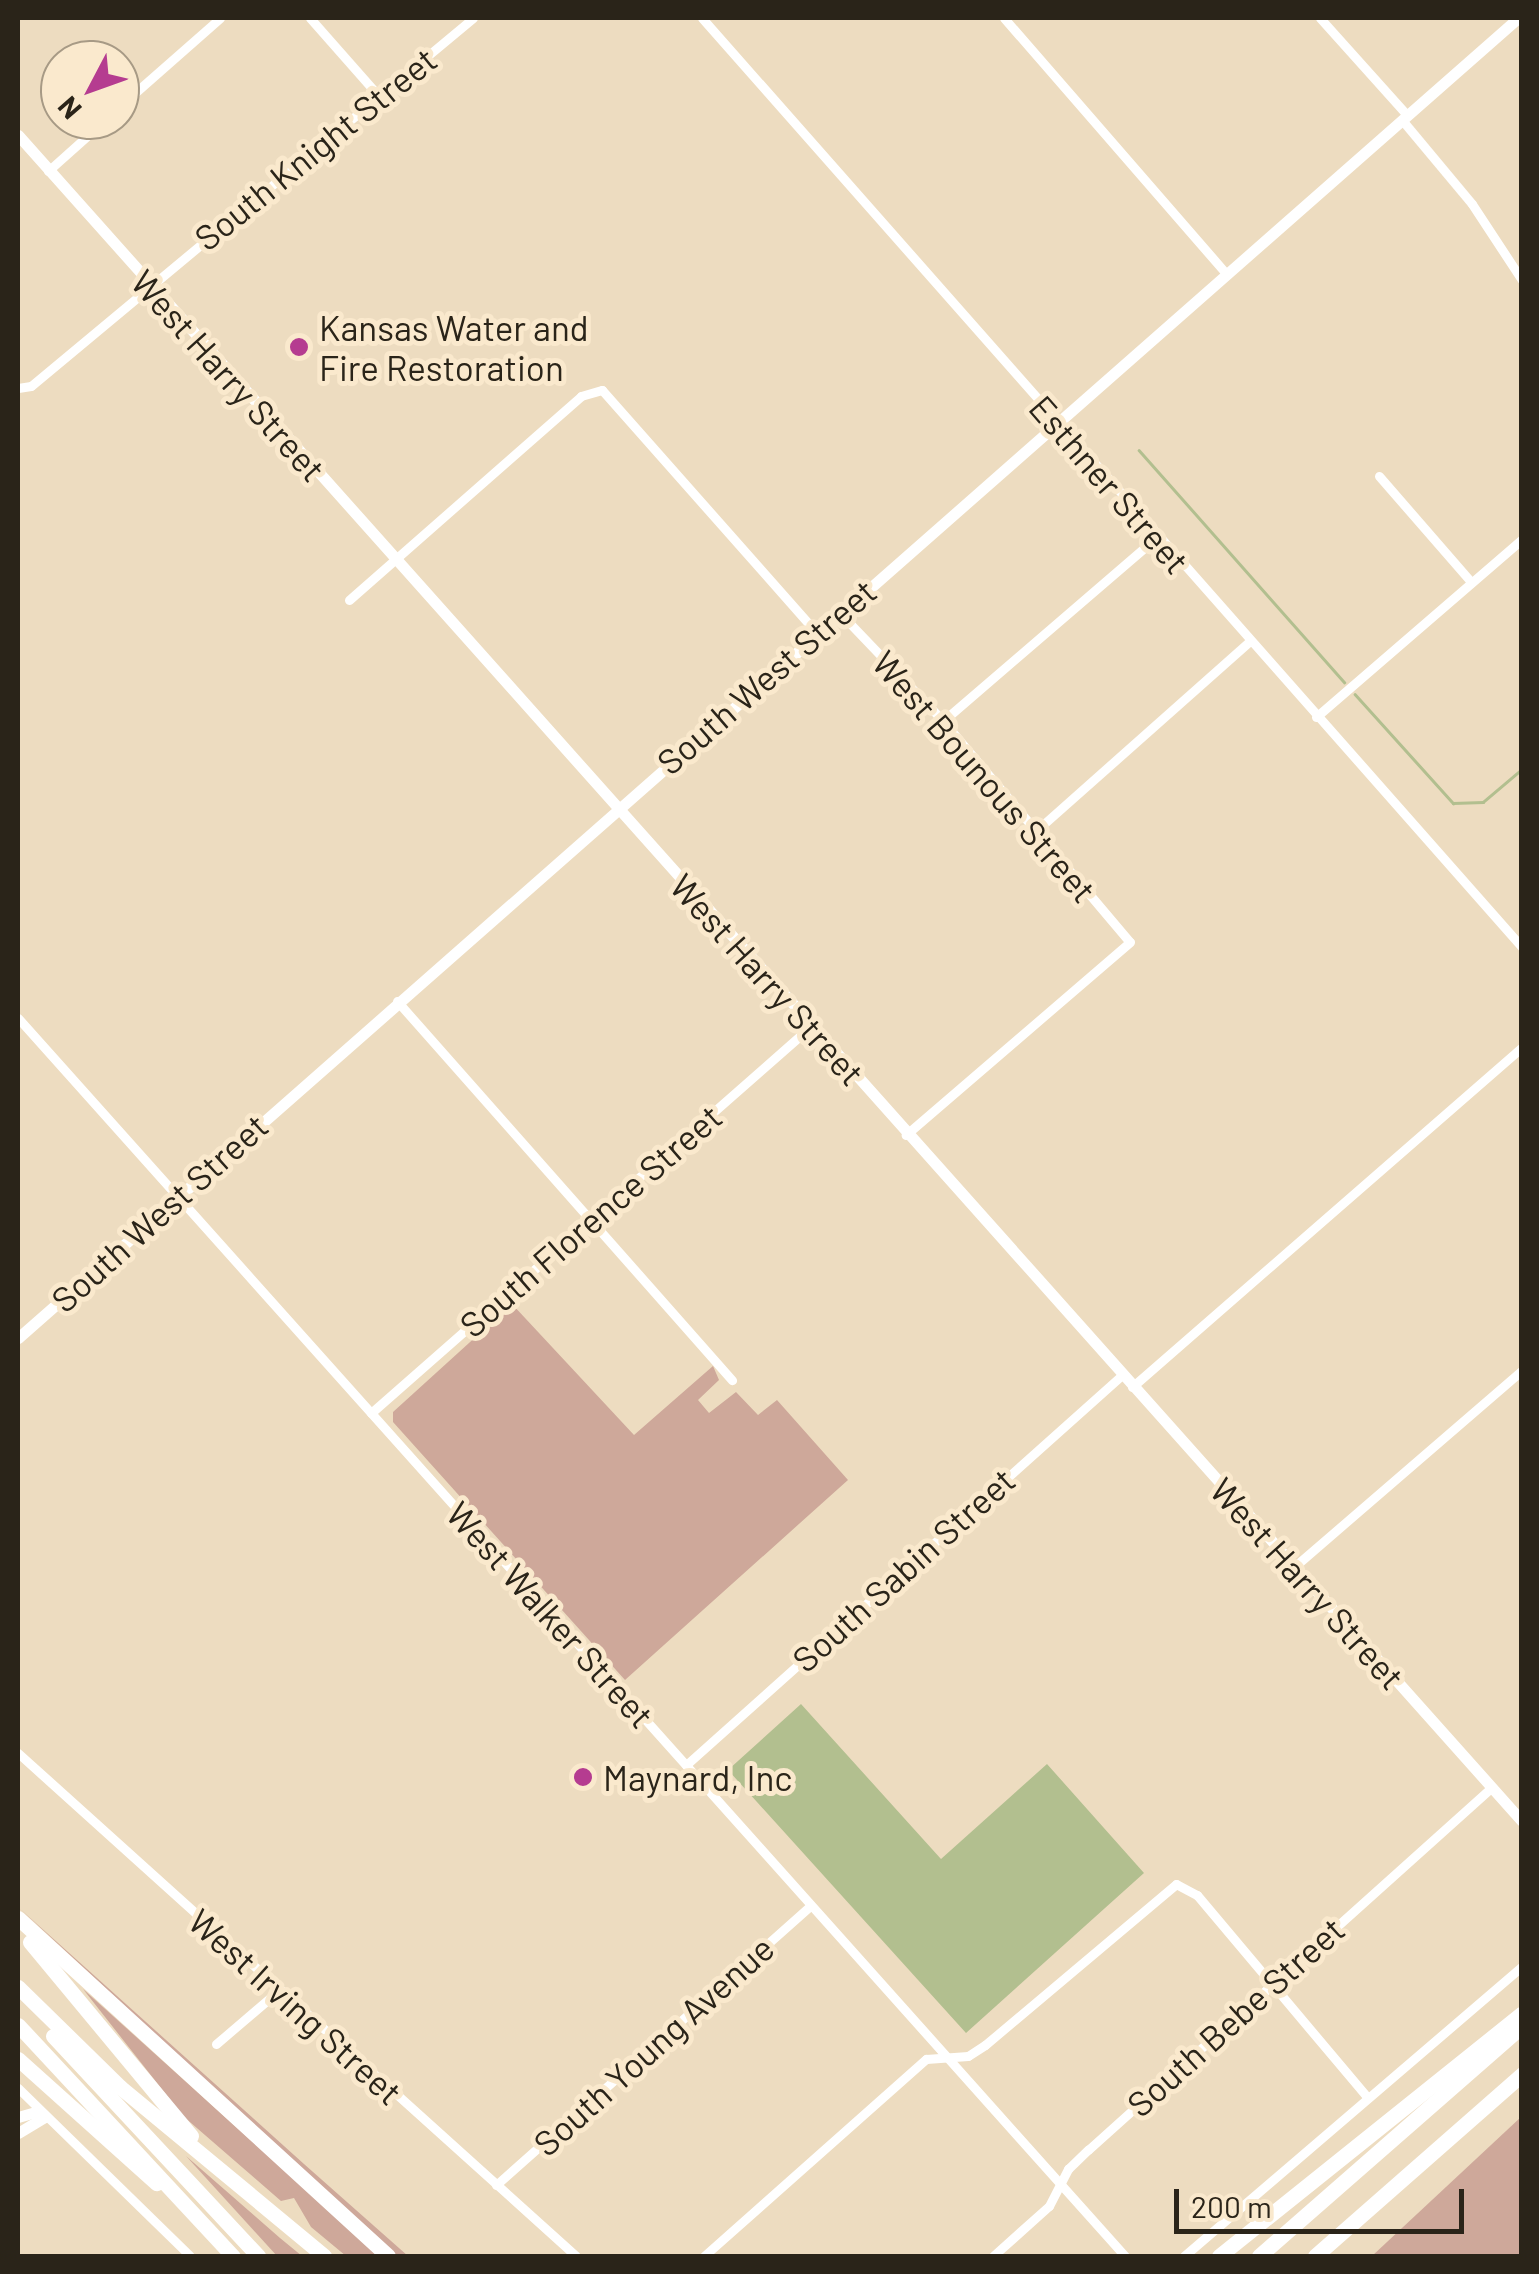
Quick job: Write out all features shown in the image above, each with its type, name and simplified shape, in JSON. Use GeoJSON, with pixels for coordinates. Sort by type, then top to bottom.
{"type":"FeatureCollection","features":[{"type":"Feature","properties":{"kind":"highway"},"geometry":{"type":"LineString","coordinates":[[18,1918],[388,2256]]}},
{"type":"Feature","properties":{"kind":"highway"},"geometry":{"type":"LineString","coordinates":[[18,1928],[178,2123],[245,2189],[324,2256]]}},
{"type":"Feature","properties":{"kind":"highway"},"geometry":{"type":"LineString","coordinates":[[18,1986],[120,2088],[245,2189]]}},
{"type":"Feature","properties":{"kind":"highway"},"geometry":{"type":"LineString","coordinates":[[18,1998],[258,2256]]}},
{"type":"Feature","properties":{"kind":"highway"},"geometry":{"type":"LineString","coordinates":[[1219,2256],[1522,2013]]}},
{"type":"Feature","properties":{"kind":"highway"},"geometry":{"type":"LineString","coordinates":[[18,2025],[232,2256]]}},
{"type":"Feature","properties":{"kind":"highway"},"geometry":{"type":"LineString","coordinates":[[1259,2256],[1522,2026]]}},
{"type":"Feature","properties":{"kind":"highway"},"geometry":{"type":"LineString","coordinates":[[18,2059],[139,2172],[174,2194]]}},
{"type":"Feature","properties":{"kind":"highway"},"geometry":{"type":"LineString","coordinates":[[1315,2256],[1522,2074]]}},
{"type":"Feature","properties":{"kind":"street"},"geometry":{"type":"LineString","coordinates":[[140,88],[220,18]]}},
{"type":"Feature","properties":{"kind":"street"},"geometry":{"type":"LineString","coordinates":[[310,18],[377,94]]}},
{"type":"Feature","properties":{"kind":"street","name":"South Knight Street"},"geometry":{"type":"LineString","coordinates":[[18,388],[31,386],[377,94],[473,18]]}},
{"type":"Feature","properties":{"kind":"street","name":"Esthner Street"},"geometry":{"type":"LineString","coordinates":[[702,18],[1156,538],[1522,948]]}},
{"type":"Feature","properties":{"kind":"street"},"geometry":{"type":"LineString","coordinates":[[1004,18],[1226,273]]}},
{"type":"Feature","properties":{"kind":"street"},"geometry":{"type":"LineString","coordinates":[[1320,18],[1472,204],[1522,280]]}},
{"type":"Feature","properties":{"kind":"street","name":"South West Street"},"geometry":{"type":"LineString","coordinates":[[18,1338],[615,808],[1518,18]]}},
{"type":"Feature","properties":{"kind":"street","name":"West Harry Street"},"geometry":{"type":"LineString","coordinates":[[18,135],[906,1135],[1522,1821]]}},
{"type":"Feature","properties":{"kind":"street"},"geometry":{"type":"LineString","coordinates":[[48,170],[82,140]]}},
{"type":"Feature","properties":{"kind":"street"},"geometry":{"type":"LineString","coordinates":[[349,600],[595,390],[616,401],[816,632]]}},
{"type":"Feature","properties":{"kind":"street"},"geometry":{"type":"LineString","coordinates":[[1380,476],[1471,582]]}},
{"type":"Feature","properties":{"kind":"street"},"geometry":{"type":"LineString","coordinates":[[942,721],[1156,538]]}},
{"type":"Feature","properties":{"kind":"street"},"geometry":{"type":"LineString","coordinates":[[1316,717],[1522,539]]}},
{"type":"Feature","properties":{"kind":"street","name":"West Bounous Street"},"geometry":{"type":"LineString","coordinates":[[839,612],[942,721],[1130,942],[906,1135]]}},
{"type":"Feature","properties":{"kind":"street"},"geometry":{"type":"LineString","coordinates":[[1036,830],[1249,642]]}},
{"type":"Feature","properties":{"kind":"street"},"geometry":{"type":"LineString","coordinates":[[397,1001],[732,1380]]}},
{"type":"Feature","properties":{"kind":"street","name":"West Walker Street"},"geometry":{"type":"LineString","coordinates":[[18,1018],[1125,2256]]}},
{"type":"Feature","properties":{"kind":"street","name":"South Florence Street"},"geometry":{"type":"LineString","coordinates":[[372,1413],[810,1027]]}},
{"type":"Feature","properties":{"kind":"street"},"geometry":{"type":"LineString","coordinates":[[1132,1387],[1522,1048]]}},
{"type":"Feature","properties":{"kind":"street"},"geometry":{"type":"LineString","coordinates":[[1294,1566],[1522,1370]]}},
{"type":"Feature","properties":{"kind":"street","name":"South Sabin Street"},"geometry":{"type":"LineString","coordinates":[[686,1765],[1122,1375]]}},
{"type":"Feature","properties":{"kind":"street","name":"West Irving Street"},"geometry":{"type":"LineString","coordinates":[[18,1753],[576,2256]]}},
{"type":"Feature","properties":{"kind":"street","name":"South Bebe Street"},"geometry":{"type":"LineString","coordinates":[[993,2256],[1048,2206],[1059,2182],[1272,1983],[1492,1787]]}},
{"type":"Feature","properties":{"kind":"street"},"geometry":{"type":"LineString","coordinates":[[704,2256],[926,2059],[968,2056],[985,2045],[1176,1884],[1197,1895],[1368,2098]]}},
{"type":"Feature","properties":{"kind":"street","name":"South Young Avenue"},"geometry":{"type":"LineString","coordinates":[[496,2185],[811,1905]]}},
{"type":"Feature","properties":{"kind":"street"},"geometry":{"type":"LineString","coordinates":[[1184,2256],[1522,1966]]}},
{"type":"Feature","properties":{"kind":"street"},"geometry":{"type":"LineString","coordinates":[[216,2044],[278,1991]]}},
{"type":"Feature","properties":{"kind":"street"},"geometry":{"type":"LineString","coordinates":[[18,2088],[44,2118]]}},
{"type":"Feature","properties":{"kind":"street"},"geometry":{"type":"LineString","coordinates":[[18,2117],[36,2112],[79,2140],[190,2256]]}},
{"type":"Feature","properties":{"kind":"street"},"geometry":{"type":"LineString","coordinates":[[18,2133],[44,2118]]}},
{"type":"Feature","properties":{"kind":"shaded area"},"geometry":{"type":"Polygon","coordinates":[[[512,1304],[634,1435],[713,1366],[719,1380],[698,1400],[709,1413],[736,1392],[758,1415],[777,1400],[848,1480],[625,1680],[393,1422],[393,1412],[512,1304]]]}},
{"type":"Feature","properties":{"kind":"shaded area"},"geometry":{"type":"Polygon","coordinates":[[[801,1704],[941,1859],[1047,1764],[1144,1873],[966,2033],[728,1770],[801,1704]]]}},
{"type":"Feature","properties":{"kind":"shaded area"},"geometry":{"type":"Polygon","coordinates":[[[18,1907],[304,2164],[408,2256],[395,2256],[18,1907]]]}},
{"type":"Feature","properties":{"kind":"shaded area"},"geometry":{"type":"Polygon","coordinates":[[[83,1989],[378,2256],[346,2256],[311,2227],[294,2198],[281,2201],[183,2116],[83,1989]]]}},
{"type":"Feature","properties":{"kind":"shaded area"},"geometry":{"type":"Polygon","coordinates":[[[1521,2117],[1521,2256],[1372,2256],[1521,2117]]]}},
{"type":"Feature","properties":{"kind":"shaded area"},"geometry":{"type":"Polygon","coordinates":[[[186,2156],[280,2238],[302,2256],[277,2256],[186,2156]]]}},
{"type":"Feature","properties":{"kind":"waterway"},"geometry":{"type":"LineString","coordinates":[[1139,450],[1344,682]]}},
{"type":"Feature","properties":{"kind":"waterway"},"geometry":{"type":"LineString","coordinates":[[1355,694],[1453,803],[1483,802],[1522,769]]}},
{"type":"Feature","properties":{"kind":"place","name":"Kansas Water and Fire Restoration"},"geometry":{"type":"Point","coordinates":[299,347]}},
{"type":"Feature","properties":{"kind":"place","name":"Maynard, Inc"},"geometry":{"type":"Point","coordinates":[583,1777]}}]}
